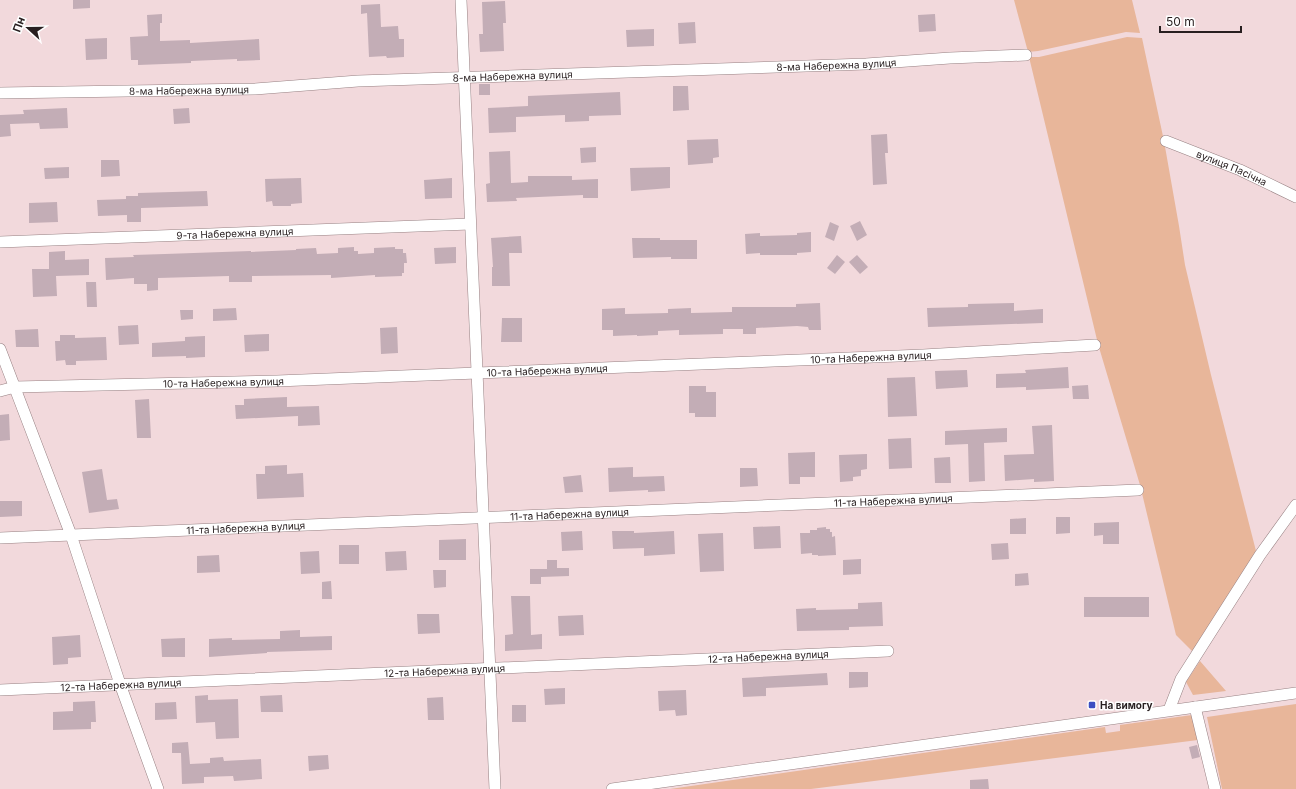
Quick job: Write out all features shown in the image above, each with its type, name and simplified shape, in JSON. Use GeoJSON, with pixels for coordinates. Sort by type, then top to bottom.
{"type":"FeatureCollection","features":[{"type":"Feature","properties":{"kind":"street"},"geometry":{"type":"LineString","coordinates":[[461,0],[495,789]]}},
{"type":"Feature","properties":{"kind":"street","name":"8-ма Набережна вулиця"},"geometry":{"type":"LineString","coordinates":[[0,93],[255,89],[358,81],[866,64],[950,58],[1026,55]]}},
{"type":"Feature","properties":{"kind":"street","name":"вулиця Пасічна"},"geometry":{"type":"LineString","coordinates":[[1166,141],[1240,170],[1296,197]]}},
{"type":"Feature","properties":{"kind":"street","name":"9-та Набережна вулиця"},"geometry":{"type":"LineString","coordinates":[[0,242],[470,224]]}},
{"type":"Feature","properties":{"kind":"street","name":"10-та Набережна вулиця"},"geometry":{"type":"LineString","coordinates":[[0,391],[15,387],[277,381],[923,355],[1095,345]]}},
{"type":"Feature","properties":{"kind":"street"},"geometry":{"type":"LineString","coordinates":[[0,349],[70,535],[120,684],[158,789]]}},
{"type":"Feature","properties":{"kind":"street","name":"11-та Набережна вулиця"},"geometry":{"type":"LineString","coordinates":[[0,538],[483,519],[1138,490]]}},
{"type":"Feature","properties":{"kind":"street"},"geometry":{"type":"LineString","coordinates":[[1169,710],[1181,679],[1260,555],[1296,505]]}},
{"type":"Feature","properties":{"kind":"street","name":"12-та Набережна вулиця"},"geometry":{"type":"LineString","coordinates":[[0,690],[888,652]]}},
{"type":"Feature","properties":{"kind":"street"},"geometry":{"type":"LineString","coordinates":[[612,789],[1296,693]]}},
{"type":"Feature","properties":{"kind":"street"},"geometry":{"type":"LineString","coordinates":[[1195,707],[1215,789]]}},
{"type":"Feature","properties":{"kind":"shaded area"},"geometry":{"type":"Polygon","coordinates":[[[1014,0],[1132,0],[1140,33],[1126,32],[1028,52],[1014,0]]]}},
{"type":"Feature","properties":{"kind":"shaded area"},"geometry":{"type":"Polygon","coordinates":[[[1127,37],[1142,38],[1164,141],[1185,265],[1211,375],[1256,551],[1193,652],[1176,635],[1140,485],[1098,344],[1029,57],[1039,57],[1127,37]]]}},
{"type":"Feature","properties":{"kind":"shaded area"},"geometry":{"type":"Polygon","coordinates":[[[1200,661],[1226,691],[1193,695],[1186,682],[1200,661]]]}},
{"type":"Feature","properties":{"kind":"shaded area"},"geometry":{"type":"Polygon","coordinates":[[[1296,704],[1296,789],[1222,789],[1207,717],[1296,704]]]}},
{"type":"Feature","properties":{"kind":"shaded area"},"geometry":{"type":"Polygon","coordinates":[[[1192,715],[1198,740],[811,789],[670,789],[1105,727],[1106,733],[1120,731],[1120,725],[1192,715]]]}},
{"type":"Feature","properties":{"kind":"building"},"geometry":{"type":"Polygon","coordinates":[[[73,0],[90,0],[90,8],[73,9],[73,0]]]}},
{"type":"Feature","properties":{"kind":"building"},"geometry":{"type":"Polygon","coordinates":[[[505,1],[506,23],[503,23],[504,51],[480,52],[479,34],[483,34],[482,2],[505,1]]]}},
{"type":"Feature","properties":{"kind":"building"},"geometry":{"type":"Polygon","coordinates":[[[380,4],[381,27],[398,26],[399,39],[404,39],[404,57],[369,57],[367,13],[361,14],[361,5],[380,4]]]}},
{"type":"Feature","properties":{"kind":"building"},"geometry":{"type":"Polygon","coordinates":[[[162,14],[162,23],[160,23],[160,41],[190,40],[190,43],[259,39],[260,60],[237,61],[237,59],[191,61],[191,63],[138,65],[138,60],[131,60],[130,37],[148,36],[147,15],[162,14]]]}},
{"type":"Feature","properties":{"kind":"building"},"geometry":{"type":"Polygon","coordinates":[[[935,14],[936,31],[919,32],[918,15],[935,14]]]}},
{"type":"Feature","properties":{"kind":"building"},"geometry":{"type":"Polygon","coordinates":[[[695,22],[696,43],[679,44],[678,23],[695,22]]]}},
{"type":"Feature","properties":{"kind":"building"},"geometry":{"type":"Polygon","coordinates":[[[654,29],[654,46],[627,47],[626,30],[654,29]]]}},
{"type":"Feature","properties":{"kind":"building"},"geometry":{"type":"Polygon","coordinates":[[[107,38],[107,59],[86,60],[85,39],[107,38]]]}},
{"type":"Feature","properties":{"kind":"building"},"geometry":{"type":"Polygon","coordinates":[[[479,84],[490,84],[490,95],[479,95],[479,84]]]}},
{"type":"Feature","properties":{"kind":"building"},"geometry":{"type":"Polygon","coordinates":[[[673,86],[688,86],[689,110],[673,111],[673,86]]]}},
{"type":"Feature","properties":{"kind":"building"},"geometry":{"type":"Polygon","coordinates":[[[620,92],[621,115],[589,116],[589,121],[565,122],[565,115],[516,117],[516,132],[489,133],[488,108],[528,106],[528,96],[620,92]]]}},
{"type":"Feature","properties":{"kind":"building"},"geometry":{"type":"Polygon","coordinates":[[[67,108],[68,128],[40,129],[39,123],[10,124],[11,136],[0,137],[0,115],[24,114],[23,110],[67,108]]]}},
{"type":"Feature","properties":{"kind":"building"},"geometry":{"type":"Polygon","coordinates":[[[189,108],[190,123],[174,124],[173,109],[189,108]]]}},
{"type":"Feature","properties":{"kind":"building"},"geometry":{"type":"Polygon","coordinates":[[[887,134],[888,153],[885,153],[887,184],[873,185],[871,135],[887,134]]]}},
{"type":"Feature","properties":{"kind":"building"},"geometry":{"type":"Polygon","coordinates":[[[718,139],[719,157],[713,158],[713,163],[688,165],[687,140],[718,139]]]}},
{"type":"Feature","properties":{"kind":"building"},"geometry":{"type":"Polygon","coordinates":[[[596,147],[596,162],[581,163],[580,148],[596,147]]]}},
{"type":"Feature","properties":{"kind":"building"},"geometry":{"type":"Polygon","coordinates":[[[510,151],[511,183],[528,182],[528,176],[572,176],[572,180],[598,179],[598,198],[583,198],[583,195],[516,198],[517,201],[487,202],[486,184],[490,183],[489,152],[510,151]]]}},
{"type":"Feature","properties":{"kind":"building"},"geometry":{"type":"Polygon","coordinates":[[[101,160],[119,160],[120,176],[101,177],[101,160]]]}},
{"type":"Feature","properties":{"kind":"building"},"geometry":{"type":"Polygon","coordinates":[[[69,167],[69,178],[45,179],[44,168],[69,167]]]}},
{"type":"Feature","properties":{"kind":"building"},"geometry":{"type":"Polygon","coordinates":[[[670,167],[670,188],[631,191],[630,168],[670,167]]]}},
{"type":"Feature","properties":{"kind":"building"},"geometry":{"type":"Polygon","coordinates":[[[301,178],[302,203],[291,204],[291,206],[273,206],[272,201],[266,202],[265,179],[301,178]]]}},
{"type":"Feature","properties":{"kind":"building"},"geometry":{"type":"Polygon","coordinates":[[[452,178],[452,198],[425,199],[424,180],[452,178]]]}},
{"type":"Feature","properties":{"kind":"building"},"geometry":{"type":"Polygon","coordinates":[[[207,191],[208,206],[141,208],[141,222],[127,222],[127,215],[98,216],[97,200],[126,199],[126,196],[138,196],[138,193],[207,191]]]}},
{"type":"Feature","properties":{"kind":"building"},"geometry":{"type":"Polygon","coordinates":[[[57,202],[58,222],[29,223],[29,203],[57,202]]]}},
{"type":"Feature","properties":{"kind":"building"},"geometry":{"type":"Polygon","coordinates":[[[860,221],[867,235],[857,241],[850,226],[860,221]]]}},
{"type":"Feature","properties":{"kind":"building"},"geometry":{"type":"Polygon","coordinates":[[[830,222],[839,226],[834,241],[825,237],[830,222]]]}},
{"type":"Feature","properties":{"kind":"building"},"geometry":{"type":"Polygon","coordinates":[[[811,232],[811,252],[797,253],[797,255],[760,255],[760,253],[746,254],[745,234],[760,233],[760,236],[797,235],[797,233],[811,232]]]}},
{"type":"Feature","properties":{"kind":"building"},"geometry":{"type":"Polygon","coordinates":[[[521,236],[522,253],[509,253],[510,286],[492,286],[493,267],[491,238],[521,236]]]}},
{"type":"Feature","properties":{"kind":"building"},"geometry":{"type":"Polygon","coordinates":[[[632,238],[697,240],[697,259],[671,259],[671,257],[633,258],[632,238]]]}},
{"type":"Feature","properties":{"kind":"building"},"geometry":{"type":"Polygon","coordinates":[[[354,247],[354,251],[358,251],[358,254],[374,253],[374,248],[395,247],[395,249],[403,249],[403,253],[406,253],[407,263],[404,263],[404,273],[402,273],[402,276],[375,277],[375,275],[331,278],[331,275],[252,276],[252,282],[229,282],[229,276],[158,278],[158,290],[147,291],[147,284],[134,284],[134,278],[106,280],[105,258],[134,257],[133,255],[251,252],[316,248],[317,254],[338,253],[338,248],[354,247]]]}},
{"type":"Feature","properties":{"kind":"building"},"geometry":{"type":"Polygon","coordinates":[[[456,247],[456,263],[435,264],[434,248],[456,247]]]}},
{"type":"Feature","properties":{"kind":"building"},"geometry":{"type":"Polygon","coordinates":[[[65,251],[65,260],[89,259],[89,275],[56,276],[57,296],[33,297],[32,269],[49,269],[49,252],[65,251]]]}},
{"type":"Feature","properties":{"kind":"building"},"geometry":{"type":"Polygon","coordinates":[[[837,255],[845,262],[835,274],[827,268],[837,255]]]}},
{"type":"Feature","properties":{"kind":"building"},"geometry":{"type":"Polygon","coordinates":[[[857,255],[868,267],[860,274],[849,262],[857,255]]]}},
{"type":"Feature","properties":{"kind":"building"},"geometry":{"type":"Polygon","coordinates":[[[86,282],[96,282],[97,307],[87,307],[86,282]]]}},
{"type":"Feature","properties":{"kind":"building"},"geometry":{"type":"Polygon","coordinates":[[[820,303],[821,330],[809,330],[808,327],[797,326],[756,328],[756,334],[743,334],[743,329],[723,329],[723,334],[679,335],[679,330],[658,331],[658,335],[613,336],[613,330],[602,330],[602,309],[625,308],[625,314],[668,313],[668,309],[691,308],[691,313],[732,312],[732,307],[796,307],[796,304],[820,303]]]}},
{"type":"Feature","properties":{"kind":"building"},"geometry":{"type":"Polygon","coordinates":[[[1014,303],[1014,311],[1043,309],[1043,323],[928,327],[927,308],[968,307],[968,304],[1014,303]]]}},
{"type":"Feature","properties":{"kind":"building"},"geometry":{"type":"Polygon","coordinates":[[[236,308],[237,320],[213,321],[213,309],[236,308]]]}},
{"type":"Feature","properties":{"kind":"building"},"geometry":{"type":"Polygon","coordinates":[[[180,310],[193,310],[193,319],[181,320],[180,310]]]}},
{"type":"Feature","properties":{"kind":"building"},"geometry":{"type":"Polygon","coordinates":[[[502,318],[522,318],[522,342],[501,342],[502,318]]]}},
{"type":"Feature","properties":{"kind":"building"},"geometry":{"type":"Polygon","coordinates":[[[138,325],[139,344],[119,345],[118,326],[138,325]]]}},
{"type":"Feature","properties":{"kind":"building"},"geometry":{"type":"Polygon","coordinates":[[[397,327],[398,353],[381,354],[380,328],[397,327]]]}},
{"type":"Feature","properties":{"kind":"building"},"geometry":{"type":"Polygon","coordinates":[[[38,329],[39,347],[16,347],[15,330],[38,329]]]}},
{"type":"Feature","properties":{"kind":"building"},"geometry":{"type":"Polygon","coordinates":[[[269,334],[269,351],[245,352],[244,335],[269,334]]]}},
{"type":"Feature","properties":{"kind":"building"},"geometry":{"type":"Polygon","coordinates":[[[60,335],[75,335],[75,338],[106,337],[107,360],[76,361],[76,365],[66,365],[65,360],[56,361],[55,341],[60,341],[60,335]]]}},
{"type":"Feature","properties":{"kind":"building"},"geometry":{"type":"Polygon","coordinates":[[[205,336],[205,357],[152,357],[152,343],[185,341],[185,337],[205,336]]]}},
{"type":"Feature","properties":{"kind":"building"},"geometry":{"type":"Polygon","coordinates":[[[1068,367],[1069,388],[1026,390],[1026,387],[996,388],[996,374],[1026,373],[1025,370],[1068,367]]]}},
{"type":"Feature","properties":{"kind":"building"},"geometry":{"type":"Polygon","coordinates":[[[967,370],[968,387],[936,389],[935,371],[967,370]]]}},
{"type":"Feature","properties":{"kind":"building"},"geometry":{"type":"Polygon","coordinates":[[[915,377],[917,416],[888,417],[887,378],[915,377]]]}},
{"type":"Feature","properties":{"kind":"building"},"geometry":{"type":"Polygon","coordinates":[[[1088,385],[1089,399],[1073,399],[1072,386],[1088,385]]]}},
{"type":"Feature","properties":{"kind":"building"},"geometry":{"type":"Polygon","coordinates":[[[689,386],[706,386],[706,392],[716,392],[716,417],[695,417],[695,413],[689,413],[689,386]]]}},
{"type":"Feature","properties":{"kind":"building"},"geometry":{"type":"Polygon","coordinates":[[[287,397],[287,407],[319,406],[320,425],[298,426],[298,416],[236,419],[235,405],[244,405],[244,399],[287,397]]]}},
{"type":"Feature","properties":{"kind":"building"},"geometry":{"type":"Polygon","coordinates":[[[149,399],[151,438],[137,438],[135,400],[149,399]]]}},
{"type":"Feature","properties":{"kind":"building"},"geometry":{"type":"Polygon","coordinates":[[[9,414],[10,440],[0,441],[0,415],[9,414]]]}},
{"type":"Feature","properties":{"kind":"building"},"geometry":{"type":"Polygon","coordinates":[[[1052,425],[1054,481],[1034,482],[1034,479],[1005,481],[1004,455],[1034,454],[1032,426],[1052,425]]]}},
{"type":"Feature","properties":{"kind":"building"},"geometry":{"type":"Polygon","coordinates":[[[1007,428],[1007,442],[984,443],[985,481],[969,482],[968,444],[945,445],[945,431],[1007,428]]]}},
{"type":"Feature","properties":{"kind":"building"},"geometry":{"type":"Polygon","coordinates":[[[911,438],[912,468],[889,469],[888,439],[911,438]]]}},
{"type":"Feature","properties":{"kind":"building"},"geometry":{"type":"Polygon","coordinates":[[[815,452],[815,477],[800,477],[800,484],[789,484],[788,453],[815,452]]]}},
{"type":"Feature","properties":{"kind":"building"},"geometry":{"type":"Polygon","coordinates":[[[867,454],[867,469],[861,470],[861,476],[853,477],[853,481],[840,482],[839,455],[867,454]]]}},
{"type":"Feature","properties":{"kind":"building"},"geometry":{"type":"Polygon","coordinates":[[[950,457],[951,483],[935,483],[934,458],[950,457]]]}},
{"type":"Feature","properties":{"kind":"building"},"geometry":{"type":"Polygon","coordinates":[[[287,465],[287,474],[303,473],[304,497],[257,499],[256,474],[265,474],[265,466],[287,465]]]}},
{"type":"Feature","properties":{"kind":"building"},"geometry":{"type":"Polygon","coordinates":[[[633,467],[633,477],[664,476],[665,491],[648,492],[648,490],[609,492],[608,468],[633,467]]]}},
{"type":"Feature","properties":{"kind":"building"},"geometry":{"type":"Polygon","coordinates":[[[740,468],[757,468],[758,486],[740,487],[740,468]]]}},
{"type":"Feature","properties":{"kind":"building"},"geometry":{"type":"Polygon","coordinates":[[[102,469],[107,500],[117,499],[119,509],[89,513],[82,472],[102,469]]]}},
{"type":"Feature","properties":{"kind":"building"},"geometry":{"type":"Polygon","coordinates":[[[581,475],[583,492],[565,493],[563,477],[581,475]]]}},
{"type":"Feature","properties":{"kind":"building"},"geometry":{"type":"Polygon","coordinates":[[[0,501],[22,501],[22,516],[0,517],[0,501]]]}},
{"type":"Feature","properties":{"kind":"building"},"geometry":{"type":"Polygon","coordinates":[[[1056,517],[1070,517],[1070,533],[1056,534],[1056,517]]]}},
{"type":"Feature","properties":{"kind":"building"},"geometry":{"type":"Polygon","coordinates":[[[1026,518],[1026,534],[1010,534],[1010,519],[1026,518]]]}},
{"type":"Feature","properties":{"kind":"building"},"geometry":{"type":"Polygon","coordinates":[[[1119,522],[1119,544],[1103,544],[1103,535],[1094,536],[1094,523],[1119,522]]]}},
{"type":"Feature","properties":{"kind":"building"},"geometry":{"type":"Polygon","coordinates":[[[780,526],[781,548],[754,549],[753,527],[780,526]]]}},
{"type":"Feature","properties":{"kind":"building"},"geometry":{"type":"Polygon","coordinates":[[[826,527],[826,529],[830,529],[830,532],[832,532],[832,537],[835,536],[836,555],[818,556],[812,555],[812,553],[801,554],[800,533],[810,533],[810,530],[817,530],[817,528],[826,527]]]}},
{"type":"Feature","properties":{"kind":"building"},"geometry":{"type":"Polygon","coordinates":[[[582,531],[583,550],[562,551],[561,532],[582,531]]]}},
{"type":"Feature","properties":{"kind":"building"},"geometry":{"type":"Polygon","coordinates":[[[612,531],[634,531],[634,533],[674,531],[675,554],[644,556],[644,548],[613,549],[612,531]]]}},
{"type":"Feature","properties":{"kind":"building"},"geometry":{"type":"Polygon","coordinates":[[[723,533],[724,571],[700,572],[698,534],[723,533]]]}},
{"type":"Feature","properties":{"kind":"building"},"geometry":{"type":"Polygon","coordinates":[[[466,539],[466,560],[439,560],[439,540],[466,539]]]}},
{"type":"Feature","properties":{"kind":"building"},"geometry":{"type":"Polygon","coordinates":[[[1008,543],[1009,559],[992,560],[991,544],[1008,543]]]}},
{"type":"Feature","properties":{"kind":"building"},"geometry":{"type":"Polygon","coordinates":[[[339,545],[359,545],[359,564],[339,564],[339,545]]]}},
{"type":"Feature","properties":{"kind":"building"},"geometry":{"type":"Polygon","coordinates":[[[319,551],[320,573],[301,574],[300,552],[319,551]]]}},
{"type":"Feature","properties":{"kind":"building"},"geometry":{"type":"Polygon","coordinates":[[[406,551],[407,570],[386,571],[385,552],[406,551]]]}},
{"type":"Feature","properties":{"kind":"building"},"geometry":{"type":"Polygon","coordinates":[[[219,555],[220,572],[197,573],[197,556],[219,555]]]}},
{"type":"Feature","properties":{"kind":"building"},"geometry":{"type":"Polygon","coordinates":[[[861,559],[861,574],[843,575],[843,560],[861,559]]]}},
{"type":"Feature","properties":{"kind":"building"},"geometry":{"type":"Polygon","coordinates":[[[547,560],[557,560],[557,568],[569,568],[569,576],[541,577],[541,584],[530,584],[530,569],[547,569],[547,560]]]}},
{"type":"Feature","properties":{"kind":"building"},"geometry":{"type":"Polygon","coordinates":[[[433,570],[446,570],[446,587],[434,588],[433,570]]]}},
{"type":"Feature","properties":{"kind":"building"},"geometry":{"type":"Polygon","coordinates":[[[1028,573],[1029,585],[1015,586],[1015,574],[1028,573]]]}},
{"type":"Feature","properties":{"kind":"building"},"geometry":{"type":"Polygon","coordinates":[[[331,581],[332,599],[322,599],[322,582],[331,581]]]}},
{"type":"Feature","properties":{"kind":"building"},"geometry":{"type":"Polygon","coordinates":[[[511,596],[530,596],[531,635],[542,634],[542,649],[505,651],[505,635],[513,634],[511,596]]]}},
{"type":"Feature","properties":{"kind":"building"},"geometry":{"type":"Polygon","coordinates":[[[1084,597],[1149,597],[1149,617],[1084,617],[1084,597]]]}},
{"type":"Feature","properties":{"kind":"building"},"geometry":{"type":"Polygon","coordinates":[[[882,602],[883,626],[849,627],[849,630],[797,631],[796,609],[858,609],[858,603],[882,602]]]}},
{"type":"Feature","properties":{"kind":"building"},"geometry":{"type":"Polygon","coordinates":[[[417,614],[439,614],[440,633],[418,634],[417,614]]]}},
{"type":"Feature","properties":{"kind":"building"},"geometry":{"type":"Polygon","coordinates":[[[583,615],[584,635],[559,636],[558,616],[583,615]]]}},
{"type":"Feature","properties":{"kind":"building"},"geometry":{"type":"Polygon","coordinates":[[[300,630],[300,637],[332,636],[332,650],[267,652],[209,657],[209,639],[280,639],[280,631],[300,630]]]}},
{"type":"Feature","properties":{"kind":"building"},"geometry":{"type":"Polygon","coordinates":[[[80,635],[81,657],[68,658],[68,664],[53,665],[52,637],[80,635]]]}},
{"type":"Feature","properties":{"kind":"building"},"geometry":{"type":"Polygon","coordinates":[[[185,638],[185,657],[162,657],[161,639],[185,638]]]}},
{"type":"Feature","properties":{"kind":"building"},"geometry":{"type":"Polygon","coordinates":[[[849,672],[868,672],[868,687],[849,688],[849,672]]]}},
{"type":"Feature","properties":{"kind":"building"},"geometry":{"type":"Polygon","coordinates":[[[827,673],[828,685],[766,688],[766,696],[743,697],[742,678],[827,673]]]}},
{"type":"Feature","properties":{"kind":"building"},"geometry":{"type":"Polygon","coordinates":[[[565,688],[565,704],[545,705],[544,689],[565,688]]]}},
{"type":"Feature","properties":{"kind":"building"},"geometry":{"type":"Polygon","coordinates":[[[686,690],[687,715],[676,716],[675,710],[659,711],[658,691],[686,690]]]}},
{"type":"Feature","properties":{"kind":"building"},"geometry":{"type":"Polygon","coordinates":[[[208,695],[208,700],[238,699],[239,738],[216,739],[215,722],[196,723],[195,696],[208,695]]]}},
{"type":"Feature","properties":{"kind":"building"},"geometry":{"type":"Polygon","coordinates":[[[282,695],[283,712],[261,712],[260,696],[282,695]]]}},
{"type":"Feature","properties":{"kind":"building"},"geometry":{"type":"Polygon","coordinates":[[[443,697],[444,720],[428,720],[427,698],[443,697]]]}},
{"type":"Feature","properties":{"kind":"building"},"geometry":{"type":"Polygon","coordinates":[[[95,701],[96,722],[91,722],[91,729],[53,730],[53,712],[73,711],[73,702],[95,701]]]}},
{"type":"Feature","properties":{"kind":"building"},"geometry":{"type":"Polygon","coordinates":[[[176,702],[177,719],[155,720],[155,703],[176,702]]]}},
{"type":"Feature","properties":{"kind":"building"},"geometry":{"type":"Polygon","coordinates":[[[512,705],[526,705],[526,722],[512,722],[512,705]]]}},
{"type":"Feature","properties":{"kind":"building"},"geometry":{"type":"Polygon","coordinates":[[[188,742],[190,764],[210,763],[210,758],[223,757],[224,761],[261,759],[262,779],[234,781],[233,776],[204,777],[204,783],[182,784],[181,753],[172,753],[172,743],[188,742]]]}},
{"type":"Feature","properties":{"kind":"building"},"geometry":{"type":"Polygon","coordinates":[[[1197,745],[1200,757],[1192,759],[1189,747],[1197,745]]]}},
{"type":"Feature","properties":{"kind":"building"},"geometry":{"type":"Polygon","coordinates":[[[328,755],[329,769],[309,771],[308,756],[328,755]]]}},
{"type":"Feature","properties":{"kind":"building"},"geometry":{"type":"Polygon","coordinates":[[[988,779],[989,789],[970,789],[970,780],[988,779]]]}},
{"type":"Feature","properties":{"kind":"place","name":"На вимогу"},"geometry":{"type":"Point","coordinates":[1092,705]}}]}
